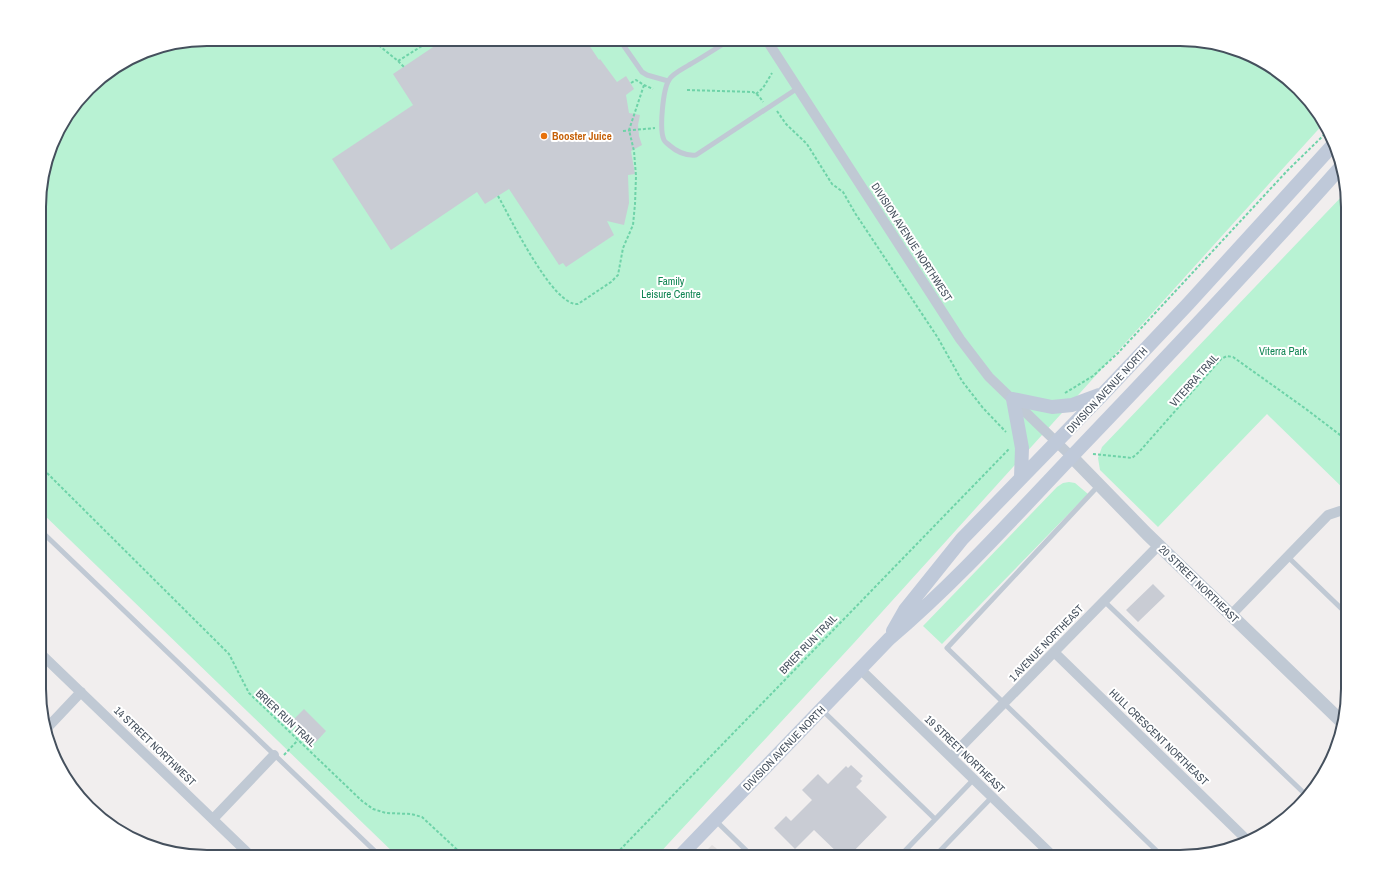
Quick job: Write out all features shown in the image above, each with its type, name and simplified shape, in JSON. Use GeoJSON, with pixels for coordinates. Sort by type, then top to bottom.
{"type":"FeatureCollection","features":[{"type":"Feature","properties":{"kind":"main road","name":"DIVISION AVENUE NORTH"},"geometry":{"type":"LineString","coordinates":[[889,639],[905,610],[962,539],[1021,477],[1057,442],[1188,304],[1330,148]]}},
{"type":"Feature","properties":{"kind":"main road","name":"DIVISION AVENUE NORTH"},"geometry":{"type":"LineString","coordinates":[[686,850],[889,639],[916,616],[951,582],[1072,457],[1270,247],[1337,172]]}},
{"type":"Feature","properties":{"kind":"main road"},"geometry":{"type":"LineString","coordinates":[[1021,477],[1022,448],[1013,399],[1056,407],[1072,405],[1103,394]]}},
{"type":"Feature","properties":{"kind":"street","name":"DIVISION AVENUE NORTHWEST"},"geometry":{"type":"LineString","coordinates":[[771,46],[960,339],[989,377],[1057,442]]}},
{"type":"Feature","properties":{"kind":"street","name":"20 STREET NORTHEAST"},"geometry":{"type":"LineString","coordinates":[[1057,442],[1159,545],[1338,719]]}},
{"type":"Feature","properties":{"kind":"street"},"geometry":{"type":"LineString","coordinates":[[1231,615],[1328,515],[1341,510]]}},
{"type":"Feature","properties":{"kind":"street","name":"1 AVENUE NORTHEAST"},"geometry":{"type":"LineString","coordinates":[[951,757],[1159,545]]}},
{"type":"Feature","properties":{"kind":"street","name":"HULL CRESCENT NORTHEAST"},"geometry":{"type":"LineString","coordinates":[[1054,652],[1244,837]]}},
{"type":"Feature","properties":{"kind":"street","name":"14 STREET NORTHWEST"},"geometry":{"type":"LineString","coordinates":[[46,659],[245,850]]}},
{"type":"Feature","properties":{"kind":"street","name":"19 STREET NORTHEAST"},"geometry":{"type":"LineString","coordinates":[[860,669],[1045,850]]}},
{"type":"Feature","properties":{"kind":"street"},"geometry":{"type":"LineString","coordinates":[[50,725],[81,692]]}},
{"type":"Feature","properties":{"kind":"street"},"geometry":{"type":"LineString","coordinates":[[212,819],[277,757]]}},
{"type":"Feature","properties":{"kind":"lane"},"geometry":{"type":"LineString","coordinates":[[623,46],[642,72],[647,75],[668,80]]}},
{"type":"Feature","properties":{"kind":"lane"},"geometry":{"type":"LineString","coordinates":[[720,46],[668,80],[662,107],[662,128],[664,140],[682,154],[690,156],[696,155],[798,88]]}},
{"type":"Feature","properties":{"kind":"lane"},"geometry":{"type":"LineString","coordinates":[[1099,484],[947,648],[1156,850]]}},
{"type":"Feature","properties":{"kind":"lane"},"geometry":{"type":"LineString","coordinates":[[46,536],[374,850]]}},
{"type":"Feature","properties":{"kind":"lane"},"geometry":{"type":"LineString","coordinates":[[1288,557],[1341,608]]}},
{"type":"Feature","properties":{"kind":"lane"},"geometry":{"type":"LineString","coordinates":[[1104,601],[1303,792]]}},
{"type":"Feature","properties":{"kind":"lane"},"geometry":{"type":"LineString","coordinates":[[822,709],[935,819]]}},
{"type":"Feature","properties":{"kind":"lane"},"geometry":{"type":"LineString","coordinates":[[906,850],[974,779]]}},
{"type":"Feature","properties":{"kind":"lane"},"geometry":{"type":"LineString","coordinates":[[941,850],[992,797]]}},
{"type":"Feature","properties":{"kind":"lane"},"geometry":{"type":"LineString","coordinates":[[715,820],[746,850]]}},
{"type":"Feature","properties":{"kind":"path"},"geometry":{"type":"LineString","coordinates":[[380,46],[404,67]]}},
{"type":"Feature","properties":{"kind":"path"},"geometry":{"type":"LineString","coordinates":[[398,61],[422,46]]}},
{"type":"Feature","properties":{"kind":"path"},"geometry":{"type":"LineString","coordinates":[[756,94],[763,88],[772,73]]}},
{"type":"Feature","properties":{"kind":"path"},"geometry":{"type":"LineString","coordinates":[[631,83],[636,80],[653,89]]}},
{"type":"Feature","properties":{"kind":"path"},"geometry":{"type":"LineString","coordinates":[[498,196],[542,274],[558,293],[569,302],[578,304],[611,282],[618,275],[623,248],[633,225],[636,176],[634,151],[629,130],[644,85]]}},
{"type":"Feature","properties":{"kind":"path"},"geometry":{"type":"LineString","coordinates":[[687,90],[753,92],[764,102]]}},
{"type":"Feature","properties":{"kind":"path"},"geometry":{"type":"LineString","coordinates":[[777,111],[786,124],[807,144],[832,184],[843,192],[938,338],[962,381],[983,408],[1009,436]]}},
{"type":"Feature","properties":{"kind":"path"},"geometry":{"type":"LineString","coordinates":[[623,131],[662,128]]}},
{"type":"Feature","properties":{"kind":"path"},"geometry":{"type":"LineString","coordinates":[[1062,395],[1093,376],[1118,353],[1296,162],[1324,135]]}},
{"type":"Feature","properties":{"kind":"path","name":"VITERRA TRAIL"},"geometry":{"type":"LineString","coordinates":[[1093,454],[1132,458],[1221,359],[1227,356],[1233,357],[1341,436]]}},
{"type":"Feature","properties":{"kind":"path","name":"BRIER RUN TRAIL"},"geometry":{"type":"LineString","coordinates":[[620,850],[1008,449],[1012,449]]}},
{"type":"Feature","properties":{"kind":"path","name":"BRIER RUN TRAIL"},"geometry":{"type":"LineString","coordinates":[[46,471],[229,654],[249,693],[367,805],[373,809],[386,813],[411,814],[422,817],[457,850]]}},
{"type":"Feature","properties":{"kind":"path"},"geometry":{"type":"LineString","coordinates":[[277,757],[298,740]]}},
{"type":"Feature","properties":{"kind":"shaded area"},"geometry":{"type":"Polygon","coordinates":[[[712,845],[718,850],[707,850],[712,845]]]}},
{"type":"Feature","properties":{"kind":"green space","name":"Family Leisure Centre"},"geometry":{"type":"Polygon","coordinates":[[[196,46],[1191,46],[1222,51],[1242,58],[1261,68],[1278,79],[1294,93],[1308,109],[1320,128],[853,644],[662,850],[391,850],[46,517],[47,186],[51,165],[58,145],[73,117],[93,93],[109,79],[145,58],[165,51],[196,46]]]}},
{"type":"Feature","properties":{"kind":"green space","name":"Viterra Park"},"geometry":{"type":"Polygon","coordinates":[[[1341,197],[1341,486],[1267,414],[1158,527],[1100,470],[1098,458],[1102,447],[1341,197]]]}},
{"type":"Feature","properties":{"kind":"green space"},"geometry":{"type":"Polygon","coordinates":[[[1063,483],[1075,483],[1088,494],[942,644],[923,626],[1057,487],[1063,483]]]}},
{"type":"Feature","properties":{"kind":"building"},"geometry":{"type":"Polygon","coordinates":[[[435,46],[590,46],[617,82],[626,76],[634,89],[626,95],[629,113],[640,115],[638,125],[642,145],[631,151],[635,174],[628,175],[629,203],[624,225],[607,221],[614,235],[566,267],[563,263],[559,265],[509,189],[485,204],[477,192],[391,250],[332,159],[413,105],[393,74],[435,46]]]}},
{"type":"Feature","properties":{"kind":"building"},"geometry":{"type":"Polygon","coordinates":[[[1153,584],[1165,596],[1138,622],[1126,610],[1153,584]]]}},
{"type":"Feature","properties":{"kind":"building"},"geometry":{"type":"Polygon","coordinates":[[[304,709],[326,731],[315,743],[292,721],[304,709]]]}},
{"type":"Feature","properties":{"kind":"building"},"geometry":{"type":"Polygon","coordinates":[[[851,765],[863,776],[860,779],[862,781],[856,787],[887,817],[855,850],[835,850],[814,830],[795,849],[774,828],[786,816],[791,821],[812,800],[802,790],[818,774],[828,784],[846,766],[848,768],[851,765]]]}},
{"type":"Feature","properties":{"kind":"place","name":"Booster Juice"},"geometry":{"type":"Point","coordinates":[544,136]}}]}
